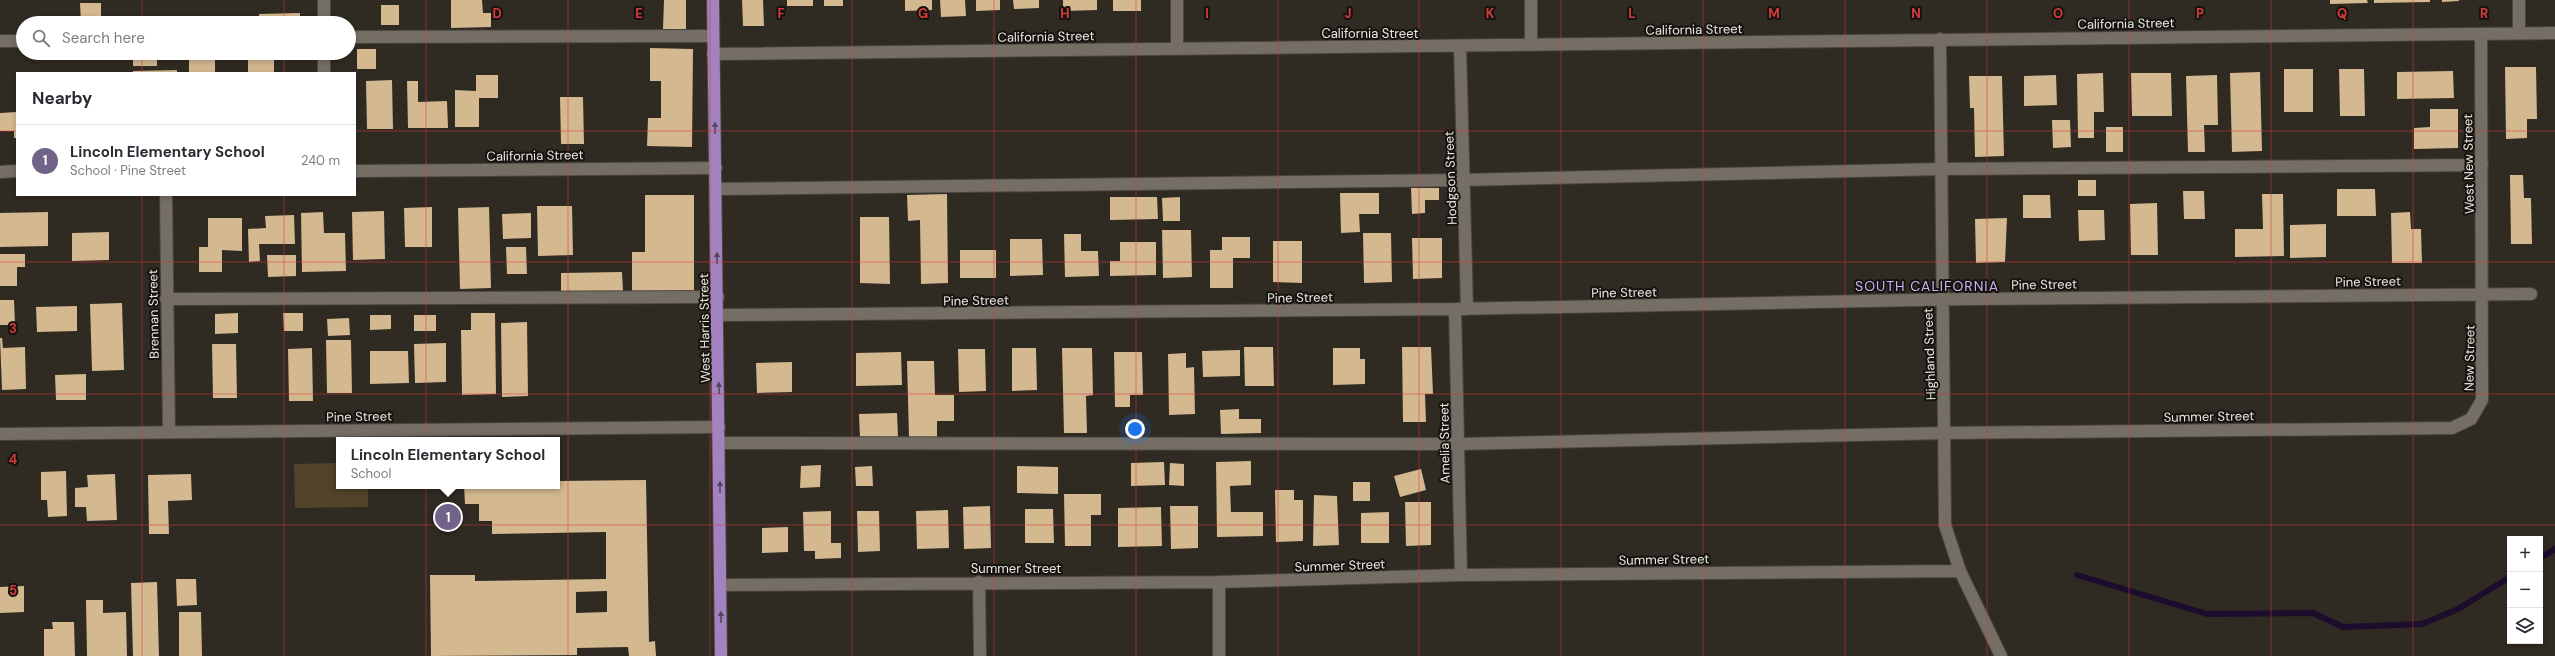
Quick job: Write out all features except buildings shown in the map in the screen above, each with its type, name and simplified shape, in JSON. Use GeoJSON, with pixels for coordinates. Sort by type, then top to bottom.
{"type":"FeatureCollection","features":[{"type":"Feature","properties":{"kind":"main road","name":"West Harris Street"},"geometry":{"type":"LineString","coordinates":[[713,0],[718,297],[721,656]]}},
{"type":"Feature","properties":{"kind":"street"},"geometry":{"type":"LineString","coordinates":[[324,0],[324,16]]}},
{"type":"Feature","properties":{"kind":"street"},"geometry":{"type":"LineString","coordinates":[[1177,0],[1177,48]]}},
{"type":"Feature","properties":{"kind":"street"},"geometry":{"type":"LineString","coordinates":[[1531,0],[1531,45]]}},
{"type":"Feature","properties":{"kind":"street"},"geometry":{"type":"LineString","coordinates":[[2519,0],[2519,33]]}},
{"type":"Feature","properties":{"kind":"street","name":"California Street"},"geometry":{"type":"LineString","coordinates":[[713,54],[2555,33]]}},
{"type":"Feature","properties":{"kind":"street","name":"West New Street"},"geometry":{"type":"LineString","coordinates":[[2481,34],[2484,294]]}},
{"type":"Feature","properties":{"kind":"street"},"geometry":{"type":"LineString","coordinates":[[356,37],[713,36]]}},
{"type":"Feature","properties":{"kind":"street","name":"Highland Street"},"geometry":{"type":"LineString","coordinates":[[1940,39],[1940,169],[1945,433],[1945,525],[1960,571],[2002,656]]}},
{"type":"Feature","properties":{"kind":"street"},"geometry":{"type":"LineString","coordinates":[[0,41],[16,41]]}},
{"type":"Feature","properties":{"kind":"street","name":"Hodgson Street"},"geometry":{"type":"LineString","coordinates":[[1460,46],[1463,180],[1461,309]]}},
{"type":"Feature","properties":{"kind":"street"},"geometry":{"type":"LineString","coordinates":[[324,60],[324,72]]}},
{"type":"Feature","properties":{"kind":"street"},"geometry":{"type":"LineString","coordinates":[[716,189],[1463,180],[1940,169],[2482,166]]}},
{"type":"Feature","properties":{"kind":"street","name":"California Street"},"geometry":{"type":"LineString","coordinates":[[356,171],[716,168]]}},
{"type":"Feature","properties":{"kind":"street"},"geometry":{"type":"LineString","coordinates":[[0,172],[16,172]]}},
{"type":"Feature","properties":{"kind":"street","name":"Brennan Street"},"geometry":{"type":"LineString","coordinates":[[166,196],[166,299],[169,432]]}},
{"type":"Feature","properties":{"kind":"street","name":"New Street"},"geometry":{"type":"LineString","coordinates":[[2471,419],[2482,400],[2484,294]]}},
{"type":"Feature","properties":{"kind":"street","name":"Pine Street"},"geometry":{"type":"LineString","coordinates":[[718,315],[1461,309],[1942,300],[2531,294]]}},
{"type":"Feature","properties":{"kind":"street"},"geometry":{"type":"LineString","coordinates":[[166,299],[718,297]]}},
{"type":"Feature","properties":{"kind":"street","name":"Amelia Street"},"geometry":{"type":"LineString","coordinates":[[1461,309],[1458,444],[1461,575]]}},
{"type":"Feature","properties":{"kind":"street","name":"Summer Street"},"geometry":{"type":"LineString","coordinates":[[719,443],[1458,444],[1945,433],[2452,428],[2471,419]]}},
{"type":"Feature","properties":{"kind":"street","name":"Pine Street"},"geometry":{"type":"LineString","coordinates":[[0,434],[719,427]]}},
{"type":"Feature","properties":{"kind":"street","name":"Summer Street"},"geometry":{"type":"LineString","coordinates":[[720,585],[979,582],[1219,582],[1461,575],[1960,571]]}},
{"type":"Feature","properties":{"kind":"street"},"geometry":{"type":"LineString","coordinates":[[979,582],[980,656]]}},
{"type":"Feature","properties":{"kind":"street"},"geometry":{"type":"LineString","coordinates":[[1219,582],[1219,656]]}},
{"type":"Feature","properties":{"kind":"shaded area"},"geometry":{"type":"Polygon","coordinates":[[[336,463],[336,489],[368,489],[368,507],[295,508],[294,464],[336,463]]]}},
{"type":"Feature","properties":{"kind":"waterway"},"geometry":{"type":"LineString","coordinates":[[2543,556],[2555,549]]}},
{"type":"Feature","properties":{"kind":"waterway"},"geometry":{"type":"LineString","coordinates":[[2077,575],[2207,614],[2313,613],[2343,627],[2422,624],[2458,609],[2507,579]]}},
{"type":"Feature","properties":{"kind":"place","name":"Lincoln Elementary School"},"geometry":{"type":"Point","coordinates":[448,517]}},
{"type":"Feature","properties":{"kind":"district","name":"SOUTH CALIFORNIA"},"geometry":{"type":"Point","coordinates":[1927,286]}}]}
